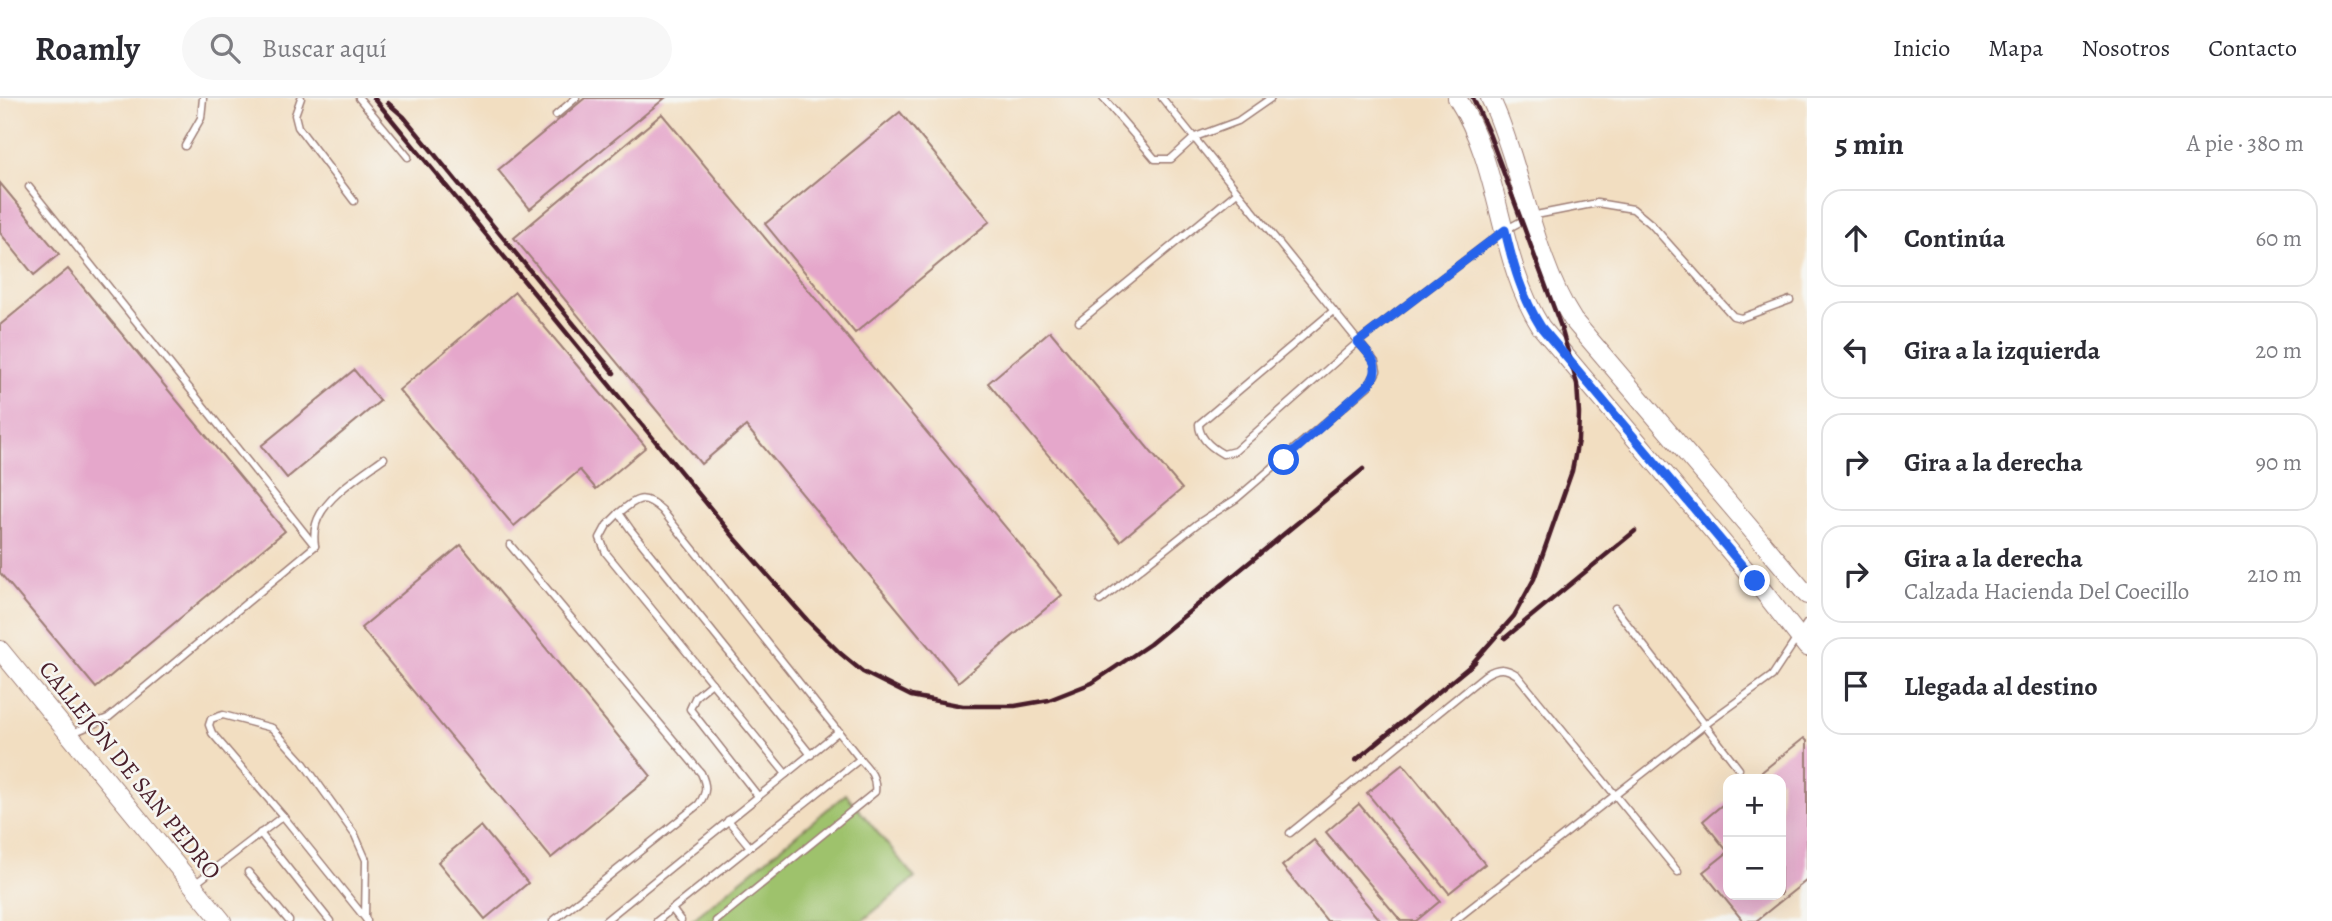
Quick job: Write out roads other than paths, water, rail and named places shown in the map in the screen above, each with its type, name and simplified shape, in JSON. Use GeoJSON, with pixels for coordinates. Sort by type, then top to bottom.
{"type":"FeatureCollection","features":[{"type":"Feature","properties":{"kind":"main road"},"geometry":{"type":"LineString","coordinates":[[1457,98],[1475,131],[1528,307],[1541,327],[1755,581],[1804,635]]}},
{"type":"Feature","properties":{"kind":"main road"},"geometry":{"type":"LineString","coordinates":[[1490,98],[1502,126],[1552,280],[1573,320],[1807,595]]}},
{"type":"Feature","properties":{"kind":"main road"},"geometry":{"type":"LineString","coordinates":[[1755,581],[1779,561]]}},
{"type":"Feature","properties":{"kind":"main road","name":"CALLEJÓN DE SAN PEDRO"},"geometry":{"type":"LineString","coordinates":[[0,650],[222,921]]}},
{"type":"Feature","properties":{"kind":"lane"},"geometry":{"type":"LineString","coordinates":[[186,146],[201,118],[203,98]]}},
{"type":"Feature","properties":{"kind":"lane"},"geometry":{"type":"LineString","coordinates":[[301,98],[295,114],[298,127],[354,201]]}},
{"type":"Feature","properties":{"kind":"lane"},"geometry":{"type":"LineString","coordinates":[[359,98],[408,158]]}},
{"type":"Feature","properties":{"kind":"lane"},"geometry":{"type":"LineString","coordinates":[[556,116],[576,98]]}},
{"type":"Feature","properties":{"kind":"lane"},"geometry":{"type":"LineString","coordinates":[[1103,98],[1155,159],[1171,159],[1195,137],[1238,121],[1271,98]]}},
{"type":"Feature","properties":{"kind":"lane"},"geometry":{"type":"LineString","coordinates":[[1100,601],[1196,524],[1255,484],[1369,385],[1377,371],[1375,362],[1162,98]]}},
{"type":"Feature","properties":{"kind":"lane"},"geometry":{"type":"LineString","coordinates":[[29,187],[315,546]]}},
{"type":"Feature","properties":{"kind":"lane"},"geometry":{"type":"LineString","coordinates":[[1079,323],[1236,192]]}},
{"type":"Feature","properties":{"kind":"lane"},"geometry":{"type":"LineString","coordinates":[[1333,311],[1202,421],[1199,429],[1203,438],[1223,454],[1234,451],[1358,342],[1505,230],[1531,216],[1598,203],[1633,209],[1651,224],[1734,317],[1741,318],[1790,300]]}},
{"type":"Feature","properties":{"kind":"lane"},"geometry":{"type":"LineString","coordinates":[[69,734],[108,718],[315,546],[316,522],[324,509],[344,488],[384,458]]}},
{"type":"Feature","properties":{"kind":"lane"},"geometry":{"type":"LineString","coordinates":[[716,921],[876,792],[876,784],[872,774],[839,731],[662,510],[652,500],[641,499],[619,513],[603,530],[600,538],[603,548],[786,774]]}},
{"type":"Feature","properties":{"kind":"lane"},"geometry":{"type":"LineString","coordinates":[[619,513],[811,755]]}},
{"type":"Feature","properties":{"kind":"lane"},"geometry":{"type":"LineString","coordinates":[[510,545],[701,773],[707,786],[705,796],[699,804],[557,920]]}},
{"type":"Feature","properties":{"kind":"lane"},"geometry":{"type":"LineString","coordinates":[[1615,608],[1739,769]]}},
{"type":"Feature","properties":{"kind":"lane"},"geometry":{"type":"LineString","coordinates":[[1454,921],[1706,724],[1772,676],[1804,635]]}},
{"type":"Feature","properties":{"kind":"lane"},"geometry":{"type":"LineString","coordinates":[[1290,833],[1485,675],[1499,668],[1517,675],[1678,872]]}},
{"type":"Feature","properties":{"kind":"lane"},"geometry":{"type":"LineString","coordinates":[[712,683],[696,696],[690,709],[758,796]]}},
{"type":"Feature","properties":{"kind":"lane"},"geometry":{"type":"LineString","coordinates":[[223,715],[272,728],[322,788],[355,835],[366,860],[366,920],[212,733],[209,722],[215,716],[223,715]]}},
{"type":"Feature","properties":{"kind":"lane"},"geometry":{"type":"LineString","coordinates":[[605,921],[839,731]]}},
{"type":"Feature","properties":{"kind":"lane"},"geometry":{"type":"LineString","coordinates":[[661,920],[860,759]]}},
{"type":"Feature","properties":{"kind":"lane"},"geometry":{"type":"LineString","coordinates":[[193,885],[283,816]]}},
{"type":"Feature","properties":{"kind":"lane"},"geometry":{"type":"LineString","coordinates":[[728,820],[750,847]]}},
{"type":"Feature","properties":{"kind":"lane"},"geometry":{"type":"LineString","coordinates":[[260,833],[330,921]]}},
{"type":"Feature","properties":{"kind":"lane"},"geometry":{"type":"LineString","coordinates":[[248,872],[289,921]]}},
{"type":"Feature","properties":{"kind":"lane"},"geometry":{"type":"LineString","coordinates":[[672,909],[681,921]]}},
{"type":"Feature","properties":{"kind":"railway"},"geometry":{"type":"LineString","coordinates":[[374,98],[734,537],[808,621],[863,672],[911,696],[963,706],[1015,706],[1049,700],[1092,683],[1150,644],[1363,469]]}},
{"type":"Feature","properties":{"kind":"railway"},"geometry":{"type":"LineString","coordinates":[[1469,667],[1514,616],[1534,579],[1572,471],[1578,440],[1579,414],[1577,384],[1561,327],[1490,136],[1473,98]]}},
{"type":"Feature","properties":{"kind":"railway"},"geometry":{"type":"LineString","coordinates":[[388,103],[404,117],[614,373]]}},
{"type":"Feature","properties":{"kind":"railway"},"geometry":{"type":"LineString","coordinates":[[1505,638],[1635,531]]}},
{"type":"Feature","properties":{"kind":"railway"},"geometry":{"type":"LineString","coordinates":[[1356,760],[1475,662]]}}]}
